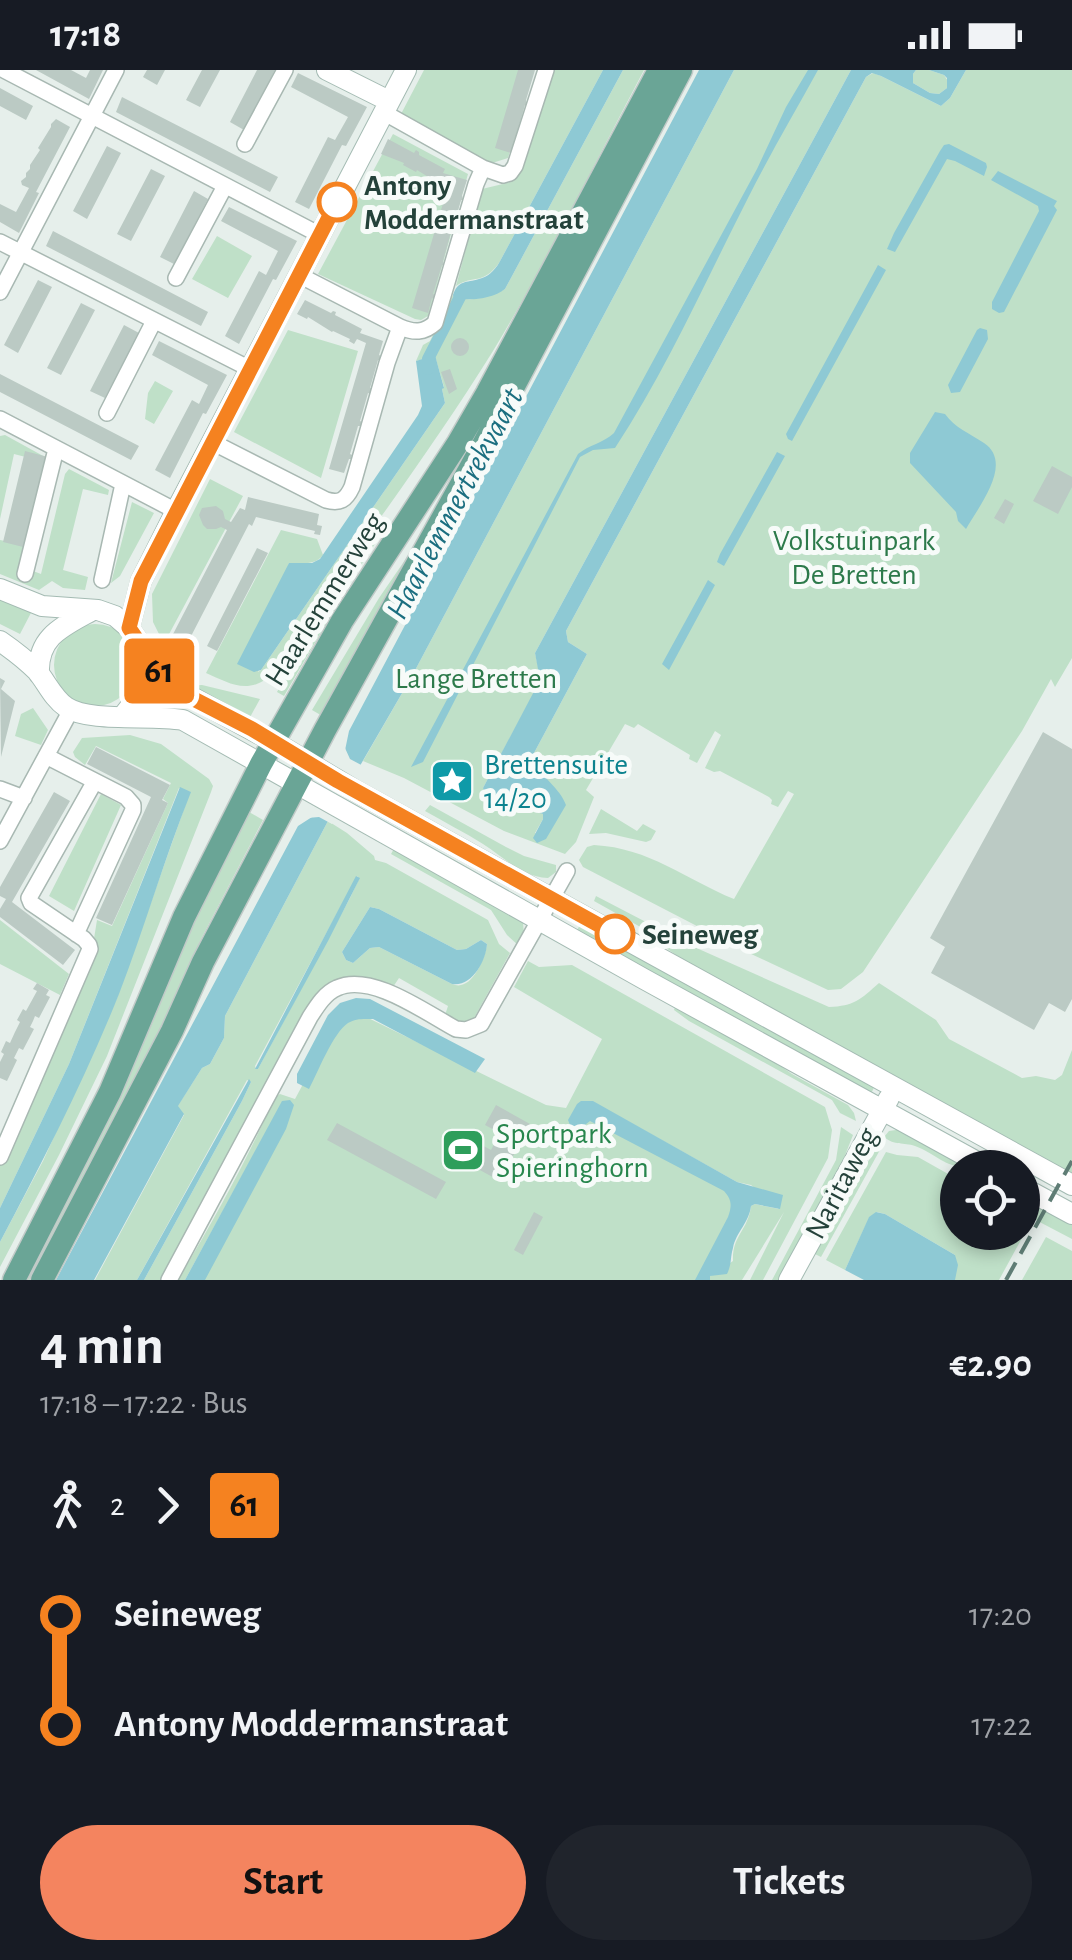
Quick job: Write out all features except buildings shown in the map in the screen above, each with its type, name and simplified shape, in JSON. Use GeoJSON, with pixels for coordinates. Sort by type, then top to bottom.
{"type":"FeatureCollection","features":[{"type":"Feature","properties":{"kind":"main road"},"geometry":{"type":"LineString","coordinates":[[327,70],[386,107]]}},
{"type":"Feature","properties":{"kind":"main road"},"geometry":{"type":"LineString","coordinates":[[129,628],[141,581],[176,510],[406,70]]}},
{"type":"Feature","properties":{"kind":"main road","name":"Haarlemmerweg"},"geometry":{"type":"LineString","coordinates":[[14,1280],[110,1092],[184,917],[262,764],[342,621],[458,444],[659,70]]}},
{"type":"Feature","properties":{"kind":"main road","name":"Haarlemmerweg"},"geometry":{"type":"LineString","coordinates":[[42,1280],[296,784],[485,441],[682,70]]}},
{"type":"Feature","properties":{"kind":"main road"},"geometry":{"type":"LineString","coordinates":[[40,674],[40,656],[47,641],[60,630],[101,611],[141,581]]}},
{"type":"Feature","properties":{"kind":"main road"},"geometry":{"type":"LineString","coordinates":[[0,589],[42,606],[101,611],[129,628],[152,662],[184,694],[1072,1185]]}},
{"type":"Feature","properties":{"kind":"main road"},"geometry":{"type":"LineString","coordinates":[[0,641],[40,674],[58,700],[71,710],[86,716],[164,716],[182,720],[956,1150]]}},
{"type":"Feature","properties":{"kind":"main road"},"geometry":{"type":"LineString","coordinates":[[123,716],[144,689],[152,662]]}},
{"type":"Feature","properties":{"kind":"main road","name":"Naritaweg"},"geometry":{"type":"LineString","coordinates":[[789,1280],[896,1086]]}},
{"type":"Feature","properties":{"kind":"main road"},"geometry":{"type":"LineString","coordinates":[[1040,1197],[1072,1214]]}},
{"type":"Feature","properties":{"kind":"street"},"geometry":{"type":"LineString","coordinates":[[4,70],[320,235]]}},
{"type":"Feature","properties":{"kind":"street"},"geometry":{"type":"LineString","coordinates":[[0,292],[116,70]]}},
{"type":"Feature","properties":{"kind":"street"},"geometry":{"type":"LineString","coordinates":[[245,144],[285,70]]}},
{"type":"Feature","properties":{"kind":"street"},"geometry":{"type":"LineString","coordinates":[[386,107],[483,168],[503,176],[515,166],[546,70]]}},
{"type":"Feature","properties":{"kind":"street"},"geometry":{"type":"LineString","coordinates":[[299,275],[400,327],[413,331],[428,329],[434,322],[483,168]]}},
{"type":"Feature","properties":{"kind":"street"},"geometry":{"type":"LineString","coordinates":[[176,278],[225,186]]}},
{"type":"Feature","properties":{"kind":"street"},"geometry":{"type":"LineString","coordinates":[[0,242],[250,370]]}},
{"type":"Feature","properties":{"kind":"street"},"geometry":{"type":"LineString","coordinates":[[106,412],[154,321]]}},
{"type":"Feature","properties":{"kind":"street"},"geometry":{"type":"LineString","coordinates":[[212,442],[326,500],[345,499],[352,487],[400,327]]}},
{"type":"Feature","properties":{"kind":"street"},"geometry":{"type":"LineString","coordinates":[[0,419],[176,510]]}},
{"type":"Feature","properties":{"kind":"street"},"geometry":{"type":"LineString","coordinates":[[26,574],[56,448]]}},
{"type":"Feature","properties":{"kind":"street"},"geometry":{"type":"LineString","coordinates":[[102,580],[123,484]]}},
{"type":"Feature","properties":{"kind":"street"},"geometry":{"type":"LineString","coordinates":[[0,841],[71,710]]}},
{"type":"Feature","properties":{"kind":"street"},"geometry":{"type":"LineString","coordinates":[[46,756],[130,800],[132,810],[76,934]]}},
{"type":"Feature","properties":{"kind":"street"},"geometry":{"type":"LineString","coordinates":[[2,1148],[90,949],[89,944],[29,898],[95,781]]}},
{"type":"Feature","properties":{"kind":"street"},"geometry":{"type":"LineString","coordinates":[[0,789],[24,798]]}},
{"type":"Feature","properties":{"kind":"street"},"geometry":{"type":"LineString","coordinates":[[169,1280],[322,998],[338,988],[368,985],[456,1029],[481,1024],[566,871]]}},
{"type":"Feature","properties":{"kind":"green space"},"geometry":{"type":"Polygon","coordinates":[[[424,70],[534,70],[508,158],[489,164],[401,114],[424,70]]]}},
{"type":"Feature","properties":{"kind":"green space"},"geometry":{"type":"Polygon","coordinates":[[[550,70],[603,70],[499,263],[488,275],[456,286],[482,189],[511,182],[518,176],[550,70]]]}},
{"type":"Feature","properties":{"kind":"green space"},"geometry":{"type":"Polygon","coordinates":[[[623,70],[644,70],[513,317],[409,477],[263,681],[241,686],[206,673],[281,530],[317,539],[323,555],[320,559],[289,563],[258,672],[261,670],[445,403],[435,356],[416,361],[453,295],[479,298],[505,289],[623,70]]]}},
{"type":"Feature","properties":{"kind":"green space","name":"Volkstuinpark De Bretten"},"geometry":{"type":"Polygon","coordinates":[[[734,70],[851,70],[535,653],[541,680],[483,788],[543,814],[535,833],[546,839],[540,771],[534,763],[534,753],[587,654],[568,642],[566,631],[866,77],[873,73],[881,76],[941,106],[966,70],[1072,70],[1072,658],[1055,687],[1051,679],[1022,731],[863,972],[841,989],[828,990],[749,953],[583,867],[579,860],[587,847],[614,847],[667,866],[734,899],[794,794],[788,791],[778,807],[771,804],[769,797],[720,771],[705,768],[721,735],[715,731],[697,763],[638,724],[634,728],[625,724],[586,790],[594,797],[576,842],[565,854],[504,831],[404,778],[363,761],[734,70]]]}},
{"type":"Feature","properties":{"kind":"green space"},"geometry":{"type":"Polygon","coordinates":[[[916,70],[944,75],[947,88],[939,94],[930,93],[913,83],[916,70]]]}},
{"type":"Feature","properties":{"kind":"green space"},"geometry":{"type":"Polygon","coordinates":[[[393,134],[468,174],[428,316],[421,320],[318,274],[393,134]]]}},
{"type":"Feature","properties":{"kind":"green space"},"geometry":{"type":"Polygon","coordinates":[[[217,236],[252,256],[228,298],[192,279],[217,236]]]}},
{"type":"Feature","properties":{"kind":"green space"},"geometry":{"type":"Polygon","coordinates":[[[288,330],[358,351],[321,478],[234,432],[288,330]]]}},
{"type":"Feature","properties":{"kind":"green space"},"geometry":{"type":"Polygon","coordinates":[[[155,381],[173,391],[154,424],[145,419],[148,393],[155,381]]]}},
{"type":"Feature","properties":{"kind":"green space"},"geometry":{"type":"Polygon","coordinates":[[[5,435],[45,457],[45,462],[14,454],[0,519],[0,436],[5,435]]]}},
{"type":"Feature","properties":{"kind":"green space"},"geometry":{"type":"Polygon","coordinates":[[[69,469],[109,490],[108,495],[83,489],[63,570],[88,577],[85,590],[63,588],[52,581],[39,590],[0,574],[0,540],[25,545],[20,566],[41,574],[69,469]]]}},
{"type":"Feature","properties":{"kind":"green space"},"geometry":{"type":"Polygon","coordinates":[[[210,479],[243,496],[167,638],[159,634],[153,622],[152,594],[210,479]]]}},
{"type":"Feature","properties":{"kind":"green space"},"geometry":{"type":"Polygon","coordinates":[[[132,502],[154,513],[120,576],[111,583],[132,502]]]}},
{"type":"Feature","properties":{"kind":"green space"},"geometry":{"type":"Polygon","coordinates":[[[391,519],[284,696],[277,692],[331,603],[391,519]]]}},
{"type":"Feature","properties":{"kind":"green space"},"geometry":{"type":"Polygon","coordinates":[[[418,541],[324,717],[312,710],[418,541]]]}},
{"type":"Feature","properties":{"kind":"green space"},"geometry":{"type":"Polygon","coordinates":[[[0,599],[33,609],[20,634],[0,624],[0,599]]]}},
{"type":"Feature","properties":{"kind":"green space"},"geometry":{"type":"Polygon","coordinates":[[[87,624],[103,624],[129,642],[136,665],[133,681],[124,694],[103,706],[87,706],[61,688],[54,673],[54,657],[72,631],[87,624]]]}},
{"type":"Feature","properties":{"kind":"green space"},"geometry":{"type":"Polygon","coordinates":[[[202,685],[260,699],[249,719],[180,686],[202,685]]]}},
{"type":"Feature","properties":{"kind":"green space"},"geometry":{"type":"Polygon","coordinates":[[[33,708],[48,730],[41,745],[15,736],[21,714],[33,708]]]}},
{"type":"Feature","properties":{"kind":"green space"},"geometry":{"type":"Polygon","coordinates":[[[130,735],[161,744],[213,786],[107,1056],[0,1267],[0,1242],[43,1161],[117,998],[190,792],[179,788],[69,1064],[0,1208],[0,1162],[92,951],[97,920],[112,926],[168,803],[163,799],[171,783],[96,746],[85,765],[73,752],[82,738],[130,735]]]}},
{"type":"Feature","properties":{"kind":"green space"},"geometry":{"type":"Polygon","coordinates":[[[101,794],[121,805],[74,911],[49,896],[101,794]]]}},
{"type":"Feature","properties":{"kind":"green space"},"geometry":{"type":"Polygon","coordinates":[[[430,805],[524,856],[556,865],[556,872],[548,878],[521,870],[425,811],[430,805]]]}},
{"type":"Feature","properties":{"kind":"green space"},"geometry":{"type":"Polygon","coordinates":[[[244,809],[263,820],[201,939],[165,1027],[35,1280],[22,1280],[152,1024],[195,910],[244,809]]]}},
{"type":"Feature","properties":{"kind":"green space"},"geometry":{"type":"Polygon","coordinates":[[[601,809],[637,831],[643,824],[656,831],[646,842],[606,833],[589,834],[601,809]]]}},
{"type":"Feature","properties":{"kind":"green space"},"geometry":{"type":"Polygon","coordinates":[[[328,821],[375,860],[488,920],[499,944],[510,953],[473,1020],[465,1022],[445,1015],[448,1006],[399,978],[393,987],[366,978],[337,981],[164,1280],[144,1280],[242,1101],[251,1082],[247,1080],[137,1280],[95,1280],[184,1115],[177,1107],[202,1068],[210,1064],[224,1038],[225,1016],[328,821]],[[357,876],[255,1066],[256,1069],[350,898],[357,876]],[[370,907],[342,952],[346,960],[353,963],[370,948],[379,947],[458,985],[471,979],[479,968],[487,944],[481,940],[457,950],[370,907]]]}},
{"type":"Feature","properties":{"kind":"green space"},"geometry":{"type":"Polygon","coordinates":[[[395,847],[523,922],[524,936],[519,946],[491,910],[391,854],[395,847]]]}},
{"type":"Feature","properties":{"kind":"green space"},"geometry":{"type":"Polygon","coordinates":[[[596,896],[692,946],[829,1007],[856,1001],[879,983],[936,1020],[949,1039],[1022,1078],[1055,1080],[1062,1075],[1072,1050],[1072,1176],[1040,1158],[1040,1150],[1025,1150],[695,968],[644,929],[594,901],[596,896]]]}},
{"type":"Feature","properties":{"kind":"green space"},"geometry":{"type":"Polygon","coordinates":[[[0,920],[69,974],[60,995],[0,964],[0,920]]]}},
{"type":"Feature","properties":{"kind":"green space"},"geometry":{"type":"Polygon","coordinates":[[[581,923],[875,1085],[871,1094],[576,932],[581,923]]]}},
{"type":"Feature","properties":{"kind":"green space","name":"Sportpark Spieringhorn"},"geometry":{"type":"Polygon","coordinates":[[[528,961],[539,967],[572,965],[825,1107],[832,1130],[828,1158],[763,1280],[750,1280],[784,1212],[742,1280],[710,1280],[710,1276],[733,1261],[735,1245],[751,1206],[779,1209],[751,1185],[737,1182],[593,1102],[582,1101],[733,1190],[737,1209],[699,1280],[195,1280],[283,1101],[185,1280],[178,1280],[275,1097],[280,1094],[295,1099],[338,1019],[356,1012],[546,1105],[566,1108],[602,1039],[514,987],[528,961]]]}},
{"type":"Feature","properties":{"kind":"green space"},"geometry":{"type":"Polygon","coordinates":[[[675,1007],[750,1045],[848,1105],[856,1121],[840,1113],[832,1100],[689,1021],[675,1007]]]}},
{"type":"Feature","properties":{"kind":"green space"},"geometry":{"type":"Polygon","coordinates":[[[841,1127],[853,1135],[842,1163],[779,1280],[772,1280],[836,1160],[841,1127]]]}},
{"type":"Feature","properties":{"kind":"green space"},"geometry":{"type":"Polygon","coordinates":[[[903,1129],[940,1151],[940,1158],[884,1137],[889,1131],[903,1129]]]}},
{"type":"Feature","properties":{"kind":"green space"},"geometry":{"type":"Polygon","coordinates":[[[878,1146],[881,1148],[821,1257],[811,1252],[827,1225],[878,1146]]]}},
{"type":"Feature","properties":{"kind":"green space"},"geometry":{"type":"Polygon","coordinates":[[[886,1152],[918,1157],[940,1169],[940,1246],[877,1212],[869,1218],[845,1270],[826,1260],[886,1152]]]}},
{"type":"Feature","properties":{"kind":"green space"},"geometry":{"type":"Polygon","coordinates":[[[1040,1208],[1072,1224],[1072,1239],[1040,1222],[1040,1208]]]}},
{"type":"Feature","properties":{"kind":"green space"},"geometry":{"type":"Polygon","coordinates":[[[1046,1237],[1072,1251],[1072,1280],[1022,1280],[1046,1237]]]}},
{"type":"Feature","properties":{"kind":"green space"},"geometry":{"type":"Polygon","coordinates":[[[946,1250],[1015,1250],[999,1280],[955,1280],[955,1255],[946,1250]]]}},
{"type":"Feature","properties":{"kind":"water"},"geometry":{"type":"Polygon","coordinates":[[[603,70],[623,70],[505,289],[481,298],[454,298],[460,284],[485,277],[499,263],[603,70]]]}},
{"type":"Feature","properties":{"kind":"water"},"geometry":{"type":"Polygon","coordinates":[[[699,70],[734,70],[412,676],[328,821],[225,1016],[224,1038],[178,1106],[184,1114],[94,1280],[56,1280],[298,826],[312,817],[343,760],[349,731],[699,70]]]}},
{"type":"Feature","properties":{"kind":"water"},"geometry":{"type":"Polygon","coordinates":[[[808,70],[818,70],[652,387],[615,448],[593,450],[580,457],[423,762],[411,767],[578,454],[614,433],[808,70]]]}},
{"type":"Feature","properties":{"kind":"water"},"geometry":{"type":"Polygon","coordinates":[[[851,70],[916,70],[913,83],[939,94],[947,88],[947,78],[929,70],[966,70],[941,106],[881,76],[872,73],[866,77],[566,631],[568,642],[587,654],[534,753],[538,767],[566,805],[546,839],[537,843],[533,838],[543,814],[487,797],[483,788],[540,680],[535,653],[851,70]]]}},
{"type":"Feature","properties":{"kind":"water"},"geometry":{"type":"Polygon","coordinates":[[[949,144],[986,163],[984,176],[947,159],[895,252],[887,249],[940,151],[949,144]]]}},
{"type":"Feature","properties":{"kind":"water"},"geometry":{"type":"Polygon","coordinates":[[[998,171],[1057,201],[1057,210],[1004,312],[999,313],[992,309],[992,302],[1039,211],[1038,206],[991,180],[998,171]]]}},
{"type":"Feature","properties":{"kind":"water"},"geometry":{"type":"Polygon","coordinates":[[[878,265],[886,270],[792,441],[788,439],[786,434],[878,265]]]}},
{"type":"Feature","properties":{"kind":"water"},"geometry":{"type":"Polygon","coordinates":[[[980,328],[987,330],[988,339],[960,392],[951,393],[948,385],[980,328]]]}},
{"type":"Feature","properties":{"kind":"water"},"geometry":{"type":"Polygon","coordinates":[[[435,355],[445,403],[261,670],[254,672],[237,664],[289,563],[320,559],[418,415],[422,406],[416,361],[435,355]]]}},
{"type":"Feature","properties":{"kind":"water"},"geometry":{"type":"Polygon","coordinates":[[[935,412],[945,414],[984,443],[996,462],[991,485],[966,529],[956,512],[910,463],[910,453],[935,412]]]}},
{"type":"Feature","properties":{"kind":"water"},"geometry":{"type":"Polygon","coordinates":[[[777,452],[785,456],[724,566],[717,562],[720,554],[777,452]]]}},
{"type":"Feature","properties":{"kind":"water"},"geometry":{"type":"Polygon","coordinates":[[[708,580],[715,585],[669,670],[662,664],[708,580]]]}},
{"type":"Feature","properties":{"kind":"water"},"geometry":{"type":"Polygon","coordinates":[[[180,787],[191,792],[119,994],[63,1120],[0,1242],[0,1208],[69,1064],[180,787]]]}},
{"type":"Feature","properties":{"kind":"water"},"geometry":{"type":"Polygon","coordinates":[[[356,876],[360,878],[328,941],[255,1069],[356,876]]]}},
{"type":"Feature","properties":{"kind":"water"},"geometry":{"type":"Polygon","coordinates":[[[370,907],[457,950],[481,940],[487,944],[481,965],[466,981],[452,984],[379,947],[370,948],[353,963],[346,960],[342,952],[370,907]]]}},
{"type":"Feature","properties":{"kind":"water"},"geometry":{"type":"Polygon","coordinates":[[[370,999],[485,1059],[475,1073],[373,1019],[360,1019],[348,1023],[337,1035],[309,1089],[297,1083],[297,1074],[328,1015],[340,1003],[370,999]]]}},
{"type":"Feature","properties":{"kind":"water"},"geometry":{"type":"Polygon","coordinates":[[[249,1079],[242,1101],[144,1280],[137,1280],[249,1079]]]}},
{"type":"Feature","properties":{"kind":"water"},"geometry":{"type":"Polygon","coordinates":[[[290,1100],[294,1105],[286,1129],[205,1280],[185,1280],[282,1101],[290,1100]]]}},
{"type":"Feature","properties":{"kind":"water"},"geometry":{"type":"Polygon","coordinates":[[[581,1101],[593,1101],[737,1182],[783,1195],[780,1209],[751,1206],[735,1242],[727,1274],[695,1280],[728,1217],[727,1194],[590,1121],[581,1128],[570,1125],[568,1120],[581,1101]]]}},
{"type":"Feature","properties":{"kind":"water"},"geometry":{"type":"Polygon","coordinates":[[[876,1212],[885,1214],[940,1246],[940,1250],[955,1255],[955,1280],[864,1280],[845,1270],[869,1217],[876,1212]]]}},
{"type":"Feature","properties":{"kind":"pier"},"geometry":{"type":"Polygon","coordinates":[[[345,748],[350,759],[365,767],[332,824],[319,817],[307,818],[345,748]]]}},
{"type":"Feature","properties":{"kind":"waterway"},"geometry":{"type":"LineString","coordinates":[[428,369],[428,359],[462,293],[472,289]]}},
{"type":"Feature","properties":{"kind":"railway"},"geometry":{"type":"LineString","coordinates":[[1006,1280],[1072,1161]]}},
{"type":"Feature","properties":{"kind":"bus line","name":"61"},"geometry":{"type":"LineString","coordinates":[[337,202],[141,581],[129,628],[161,674],[184,694],[615,934]]}},
{"type":"Feature","properties":{"kind":"place","name":"Antony Moddermanstraat"},"geometry":{"type":"Point","coordinates":[337,202]}},
{"type":"Feature","properties":{"kind":"place","name":"Brettensuite 14/20"},"geometry":{"type":"Point","coordinates":[452,781]}},
{"type":"Feature","properties":{"kind":"place","name":"Seineweg"},"geometry":{"type":"Point","coordinates":[615,934]}},
{"type":"Feature","properties":{"kind":"place","name":"Sportpark Spieringhorn"},"geometry":{"type":"Point","coordinates":[463,1150]}},
{"type":"Feature","properties":{"kind":"water label","name":"Haarlemmertrekvaart"},"geometry":{"type":"Point","coordinates":[454,503]}},
{"type":"Feature","properties":{"kind":"park label","name":"Lange Bretten"},"geometry":{"type":"Point","coordinates":[476,678]}}]}
